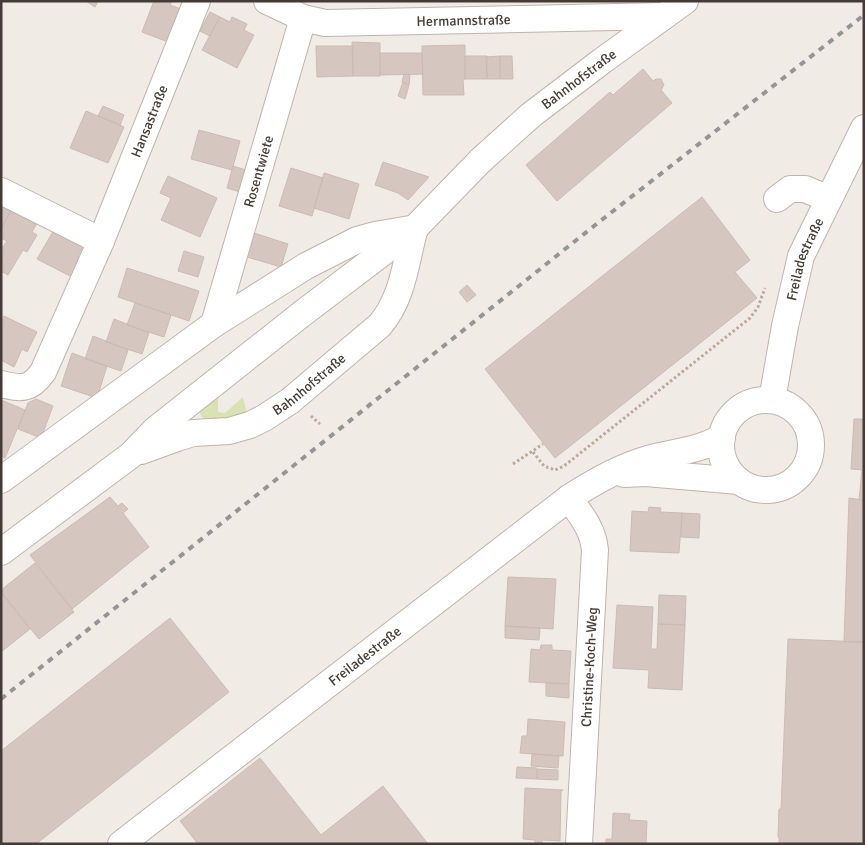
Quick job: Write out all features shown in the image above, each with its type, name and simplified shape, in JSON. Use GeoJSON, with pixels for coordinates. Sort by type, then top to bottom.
{"type":"FeatureCollection","features":[{"type":"Feature","properties":{"kind":"street","name":"Hansastraße"},"geometry":{"type":"LineString","coordinates":[[1,384],[15,388],[32,385],[43,372],[101,241],[197,1]]}},
{"type":"Feature","properties":{"kind":"street","name":"Hermannstraße"},"geometry":{"type":"LineString","coordinates":[[267,1],[303,18],[325,23],[353,24],[664,16]]}},
{"type":"Feature","properties":{"kind":"street","name":"Bahnhofstraße"},"geometry":{"type":"LineString","coordinates":[[1,552],[138,447],[302,313],[407,235],[506,136],[575,81],[685,1]]}},
{"type":"Feature","properties":{"kind":"street","name":"Rosentwiete"},"geometry":{"type":"LineString","coordinates":[[214,324],[303,18]]}},
{"type":"Feature","properties":{"kind":"street","name":"Freiladestraße"},"geometry":{"type":"LineString","coordinates":[[772,400],[784,326],[801,256],[864,128]]}},
{"type":"Feature","properties":{"kind":"street"},"geometry":{"type":"LineString","coordinates":[[777,199],[790,189],[805,188],[829,198]]}},
{"type":"Feature","properties":{"kind":"street"},"geometry":{"type":"LineString","coordinates":[[1,191],[101,241]]}},
{"type":"Feature","properties":{"kind":"street"},"geometry":{"type":"LineString","coordinates":[[1,480],[214,324],[306,266],[342,247],[375,235],[407,235]]}},
{"type":"Feature","properties":{"kind":"street","name":"Bahnhofstraße"},"geometry":{"type":"LineString","coordinates":[[138,447],[193,433],[229,431],[250,425],[290,400],[380,325],[390,313],[398,298],[407,235]]}},
{"type":"Feature","properties":{"kind":"street"},"geometry":{"type":"LineString","coordinates":[[758,400],[772,400],[788,405],[801,415],[809,429],[812,446],[809,462],[800,476],[787,486],[770,490],[754,489],[739,481],[730,473],[724,462],[721,450],[722,437],[726,424],[734,413],[745,405],[758,400]]}},
{"type":"Feature","properties":{"kind":"street","name":"Freiladestraße"},"geometry":{"type":"LineString","coordinates":[[122,844],[569,498],[636,463],[661,455],[698,449],[722,437]]}},
{"type":"Feature","properties":{"kind":"street","name":"Freiladestraße"},"geometry":{"type":"LineString","coordinates":[[611,475],[646,474],[739,481]]}},
{"type":"Feature","properties":{"kind":"street","name":"Christine-Koch-Weg"},"geometry":{"type":"LineString","coordinates":[[569,498],[590,530],[595,550],[579,844]]}},
{"type":"Feature","properties":{"kind":"path"},"geometry":{"type":"LineString","coordinates":[[533,452],[544,466],[555,470],[564,466],[750,318],[758,307],[767,283]]}},
{"type":"Feature","properties":{"kind":"path"},"geometry":{"type":"LineString","coordinates":[[512,464],[544,444]]}},
{"type":"Feature","properties":{"kind":"green space"},"geometry":{"type":"Polygon","coordinates":[[[218,393],[218,412],[225,413],[243,397],[247,414],[220,420],[203,418],[200,413],[201,407],[218,393]]]}},
{"type":"Feature","properties":{"kind":"building"},"geometry":{"type":"Polygon","coordinates":[[[86,1],[98,1],[95,7],[86,1]]]}},
{"type":"Feature","properties":{"kind":"building"},"geometry":{"type":"Polygon","coordinates":[[[154,1],[172,1],[170,5],[181,9],[168,42],[142,32],[154,1]]]}},
{"type":"Feature","properties":{"kind":"building"},"geometry":{"type":"Polygon","coordinates":[[[210,12],[220,17],[210,36],[200,31],[210,12]]]}},
{"type":"Feature","properties":{"kind":"building"},"geometry":{"type":"Polygon","coordinates":[[[220,17],[230,22],[232,17],[247,24],[244,30],[254,35],[237,68],[202,50],[220,17]]]}},
{"type":"Feature","properties":{"kind":"building"},"geometry":{"type":"Polygon","coordinates":[[[352,42],[380,43],[380,76],[353,76],[352,42]]]}},
{"type":"Feature","properties":{"kind":"building"},"geometry":{"type":"Polygon","coordinates":[[[465,45],[464,95],[423,95],[422,46],[465,45]]]}},
{"type":"Feature","properties":{"kind":"building"},"geometry":{"type":"Polygon","coordinates":[[[316,46],[353,46],[353,76],[317,77],[316,46]]]}},
{"type":"Feature","properties":{"kind":"building"},"geometry":{"type":"Polygon","coordinates":[[[380,53],[422,53],[423,74],[380,75],[380,53]]]}},
{"type":"Feature","properties":{"kind":"building"},"geometry":{"type":"Polygon","coordinates":[[[465,56],[487,56],[487,79],[465,79],[465,56]]]}},
{"type":"Feature","properties":{"kind":"building"},"geometry":{"type":"Polygon","coordinates":[[[500,56],[500,79],[487,79],[486,57],[500,56]]]}},
{"type":"Feature","properties":{"kind":"building"},"geometry":{"type":"Polygon","coordinates":[[[500,56],[512,56],[513,79],[500,79],[500,56]]]}},
{"type":"Feature","properties":{"kind":"building"},"geometry":{"type":"Polygon","coordinates":[[[643,69],[653,81],[661,79],[664,85],[661,90],[672,103],[557,201],[526,165],[610,92],[613,95],[643,69]]]}},
{"type":"Feature","properties":{"kind":"building"},"geometry":{"type":"Polygon","coordinates":[[[404,74],[410,75],[409,85],[402,82],[404,74]]]}},
{"type":"Feature","properties":{"kind":"building"},"geometry":{"type":"Polygon","coordinates":[[[403,82],[409,85],[405,99],[398,96],[403,82]]]}},
{"type":"Feature","properties":{"kind":"building"},"geometry":{"type":"Polygon","coordinates":[[[103,106],[124,115],[120,125],[98,116],[103,106]]]}},
{"type":"Feature","properties":{"kind":"building"},"geometry":{"type":"Polygon","coordinates":[[[86,111],[124,127],[108,163],[70,148],[86,111]]]}},
{"type":"Feature","properties":{"kind":"building"},"geometry":{"type":"Polygon","coordinates":[[[199,130],[240,141],[232,170],[191,159],[199,130]]]}},
{"type":"Feature","properties":{"kind":"building"},"geometry":{"type":"Polygon","coordinates":[[[383,162],[429,177],[408,200],[398,193],[375,185],[383,162]]]}},
{"type":"Feature","properties":{"kind":"building"},"geometry":{"type":"Polygon","coordinates":[[[233,166],[246,170],[240,192],[227,188],[233,166]]]}},
{"type":"Feature","properties":{"kind":"building"},"geometry":{"type":"Polygon","coordinates":[[[291,168],[323,178],[312,216],[279,206],[291,168]]]}},
{"type":"Feature","properties":{"kind":"building"},"geometry":{"type":"Polygon","coordinates":[[[324,173],[359,184],[349,219],[314,208],[324,173]]]}},
{"type":"Feature","properties":{"kind":"building"},"geometry":{"type":"Polygon","coordinates":[[[168,176],[217,198],[200,237],[161,220],[171,198],[160,193],[168,176]]]}},
{"type":"Feature","properties":{"kind":"building"},"geometry":{"type":"Polygon","coordinates":[[[702,197],[750,260],[735,272],[757,298],[555,458],[485,369],[702,197]]]}},
{"type":"Feature","properties":{"kind":"building"},"geometry":{"type":"Polygon","coordinates":[[[1,205],[14,206],[1,228],[1,205]]]}},
{"type":"Feature","properties":{"kind":"building"},"geometry":{"type":"Polygon","coordinates":[[[14,206],[39,220],[32,232],[37,235],[27,252],[23,250],[8,275],[1,271],[1,250],[7,241],[1,238],[1,228],[14,206]]]}},
{"type":"Feature","properties":{"kind":"building"},"geometry":{"type":"Polygon","coordinates":[[[54,230],[83,246],[78,256],[82,258],[72,277],[37,259],[54,230]]]}},
{"type":"Feature","properties":{"kind":"building"},"geometry":{"type":"Polygon","coordinates":[[[254,233],[288,244],[281,267],[247,257],[254,233]]]}},
{"type":"Feature","properties":{"kind":"building"},"geometry":{"type":"Polygon","coordinates":[[[184,251],[204,257],[198,277],[178,271],[184,251]]]}},
{"type":"Feature","properties":{"kind":"building"},"geometry":{"type":"Polygon","coordinates":[[[127,268],[199,291],[189,321],[118,297],[127,268]]]}},
{"type":"Feature","properties":{"kind":"building"},"geometry":{"type":"Polygon","coordinates":[[[467,285],[476,295],[467,302],[459,292],[467,285]]]}},
{"type":"Feature","properties":{"kind":"building"},"geometry":{"type":"Polygon","coordinates":[[[135,303],[171,315],[164,337],[127,325],[135,303]]]}},
{"type":"Feature","properties":{"kind":"building"},"geometry":{"type":"Polygon","coordinates":[[[4,316],[37,332],[27,352],[22,349],[14,367],[1,360],[1,322],[4,316]]]}},
{"type":"Feature","properties":{"kind":"building"},"geometry":{"type":"Polygon","coordinates":[[[114,319],[149,333],[142,354],[106,342],[114,319]]]}},
{"type":"Feature","properties":{"kind":"building"},"geometry":{"type":"Polygon","coordinates":[[[93,336],[128,350],[121,371],[85,359],[93,336]]]}},
{"type":"Feature","properties":{"kind":"building"},"geometry":{"type":"Polygon","coordinates":[[[72,353],[107,366],[97,398],[61,386],[72,353]]]}},
{"type":"Feature","properties":{"kind":"building"},"geometry":{"type":"Polygon","coordinates":[[[36,399],[53,406],[41,438],[18,429],[28,403],[36,399]]]}},
{"type":"Feature","properties":{"kind":"building"},"geometry":{"type":"Polygon","coordinates":[[[1,400],[25,410],[5,458],[1,456],[1,400]]]}},
{"type":"Feature","properties":{"kind":"building"},"geometry":{"type":"Polygon","coordinates":[[[854,419],[864,419],[864,500],[859,500],[862,470],[851,469],[854,419]]]}},
{"type":"Feature","properties":{"kind":"building"},"geometry":{"type":"Polygon","coordinates":[[[110,497],[118,506],[122,503],[128,509],[123,513],[149,547],[72,609],[30,555],[110,497]]]}},
{"type":"Feature","properties":{"kind":"building"},"geometry":{"type":"Polygon","coordinates":[[[849,498],[864,500],[864,642],[844,642],[849,498]]]}},
{"type":"Feature","properties":{"kind":"building"},"geometry":{"type":"Polygon","coordinates":[[[649,507],[661,508],[660,512],[682,513],[679,553],[630,551],[632,511],[648,512],[649,507]]]}},
{"type":"Feature","properties":{"kind":"building"},"geometry":{"type":"Polygon","coordinates":[[[682,513],[700,514],[699,538],[681,537],[682,513]]]}},
{"type":"Feature","properties":{"kind":"building"},"geometry":{"type":"Polygon","coordinates":[[[35,563],[74,612],[39,639],[1,592],[1,590],[35,563]]]}},
{"type":"Feature","properties":{"kind":"building"},"geometry":{"type":"Polygon","coordinates":[[[508,577],[556,579],[553,629],[505,626],[508,577]]]}},
{"type":"Feature","properties":{"kind":"building"},"geometry":{"type":"Polygon","coordinates":[[[1,592],[30,629],[1,652],[1,592]]]}},
{"type":"Feature","properties":{"kind":"building"},"geometry":{"type":"Polygon","coordinates":[[[659,595],[686,596],[685,625],[658,624],[659,595]]]}},
{"type":"Feature","properties":{"kind":"building"},"geometry":{"type":"Polygon","coordinates":[[[617,605],[653,607],[651,649],[657,649],[658,624],[685,625],[682,690],[648,688],[649,670],[613,668],[617,605]]]}},
{"type":"Feature","properties":{"kind":"building"},"geometry":{"type":"Polygon","coordinates":[[[170,618],[229,692],[36,844],[1,844],[1,751],[170,618]]]}},
{"type":"Feature","properties":{"kind":"building"},"geometry":{"type":"Polygon","coordinates":[[[505,626],[540,628],[539,640],[505,638],[505,626]]]}},
{"type":"Feature","properties":{"kind":"building"},"geometry":{"type":"Polygon","coordinates":[[[788,639],[864,642],[864,844],[779,844],[779,809],[781,809],[788,639]]]}},
{"type":"Feature","properties":{"kind":"building"},"geometry":{"type":"Polygon","coordinates":[[[541,645],[552,645],[552,650],[571,651],[569,684],[529,682],[531,649],[540,650],[541,645]]]}},
{"type":"Feature","properties":{"kind":"building"},"geometry":{"type":"Polygon","coordinates":[[[546,683],[569,684],[569,698],[546,696],[546,683]]]}},
{"type":"Feature","properties":{"kind":"building"},"geometry":{"type":"Polygon","coordinates":[[[528,719],[565,722],[563,756],[520,753],[522,736],[527,736],[528,719]]]}},
{"type":"Feature","properties":{"kind":"building"},"geometry":{"type":"Polygon","coordinates":[[[532,754],[559,756],[558,768],[531,766],[532,754]]]}},
{"type":"Feature","properties":{"kind":"building"},"geometry":{"type":"Polygon","coordinates":[[[260,758],[321,835],[383,786],[428,844],[198,844],[180,821],[260,758]]]}},
{"type":"Feature","properties":{"kind":"building"},"geometry":{"type":"Polygon","coordinates":[[[517,767],[537,768],[537,779],[516,778],[517,767]]]}},
{"type":"Feature","properties":{"kind":"building"},"geometry":{"type":"Polygon","coordinates":[[[538,769],[558,770],[558,780],[537,779],[538,769]]]}},
{"type":"Feature","properties":{"kind":"building"},"geometry":{"type":"Polygon","coordinates":[[[525,788],[563,790],[561,791],[560,841],[542,840],[542,844],[535,844],[535,840],[523,839],[525,788]]]}},
{"type":"Feature","properties":{"kind":"building"},"geometry":{"type":"Polygon","coordinates":[[[613,813],[630,814],[629,820],[647,821],[646,844],[606,844],[606,839],[612,839],[613,813]]]}},
{"type":"Feature","properties":{"kind":"railway"},"geometry":{"type":"LineString","coordinates":[[1,699],[594,226],[864,15]]}}]}
